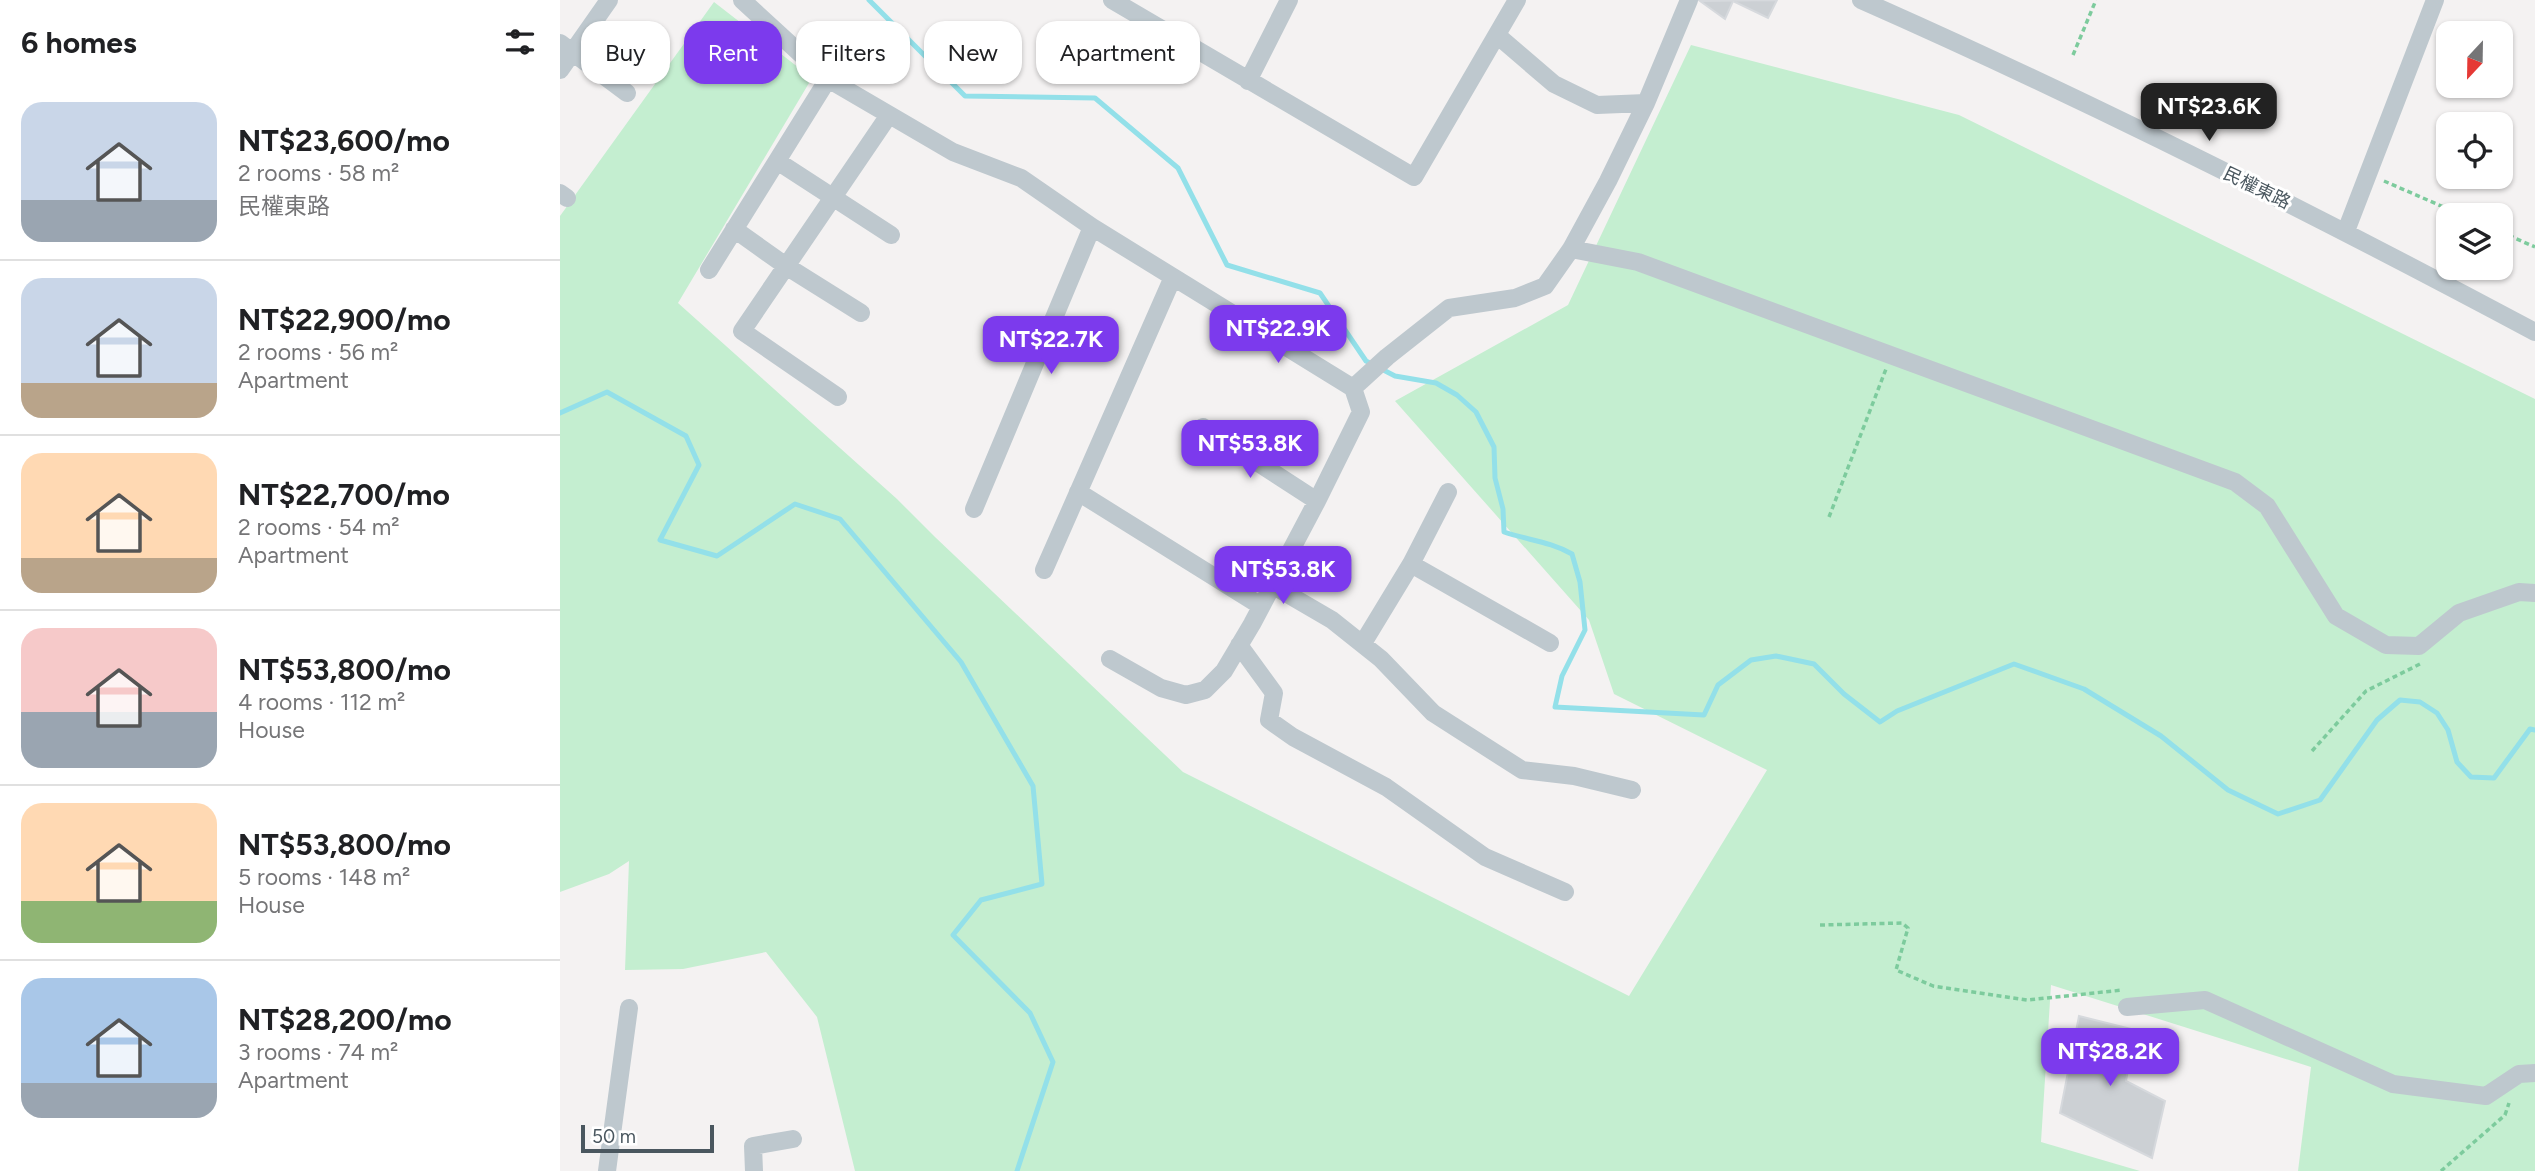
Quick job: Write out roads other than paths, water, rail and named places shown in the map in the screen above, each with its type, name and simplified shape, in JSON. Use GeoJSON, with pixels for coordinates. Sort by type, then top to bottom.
{"type":"FeatureCollection","features":[{"type":"Feature","properties":{"kind":"street"},"geometry":{"type":"LineString","coordinates":[[560,70],[566,48],[609,0]]}},
{"type":"Feature","properties":{"kind":"street"},"geometry":{"type":"LineString","coordinates":[[742,0],[796,50]]}},
{"type":"Feature","properties":{"kind":"street"},"geometry":{"type":"LineString","coordinates":[[1112,0],[1414,177],[1517,0]]}},
{"type":"Feature","properties":{"kind":"street"},"geometry":{"type":"LineString","coordinates":[[1248,81],[1289,0]]}},
{"type":"Feature","properties":{"kind":"street"},"geometry":{"type":"LineString","coordinates":[[1353,388],[1449,308],[1515,298],[1545,286],[1571,249],[1646,103],[1689,0]]}},
{"type":"Feature","properties":{"kind":"street","name":"民權東路"},"geometry":{"type":"LineString","coordinates":[[1861,0],[1993,58],[2346,231],[2535,332]]}},
{"type":"Feature","properties":{"kind":"street"},"geometry":{"type":"LineString","coordinates":[[2346,231],[2435,0]]}},
{"type":"Feature","properties":{"kind":"street"},"geometry":{"type":"LineString","coordinates":[[1498,36],[1554,84],[1597,105],[1646,103]]}},
{"type":"Feature","properties":{"kind":"street"},"geometry":{"type":"LineString","coordinates":[[566,48],[627,93]]}},
{"type":"Feature","properties":{"kind":"street"},"geometry":{"type":"LineString","coordinates":[[709,270],[825,84]]}},
{"type":"Feature","properties":{"kind":"street"},"geometry":{"type":"LineString","coordinates":[[836,84],[953,152],[1021,178],[1092,227],[1353,388],[1361,412],[1317,501],[1224,671],[1205,690],[1186,695],[1161,688],[1110,659]]}},
{"type":"Feature","properties":{"kind":"street"},"geometry":{"type":"LineString","coordinates":[[838,397],[742,331],[889,115]]}},
{"type":"Feature","properties":{"kind":"street"},"geometry":{"type":"LineString","coordinates":[[777,161],[891,235]]}},
{"type":"Feature","properties":{"kind":"street"},"geometry":{"type":"LineString","coordinates":[[974,509],[1092,227]]}},
{"type":"Feature","properties":{"kind":"street"},"geometry":{"type":"LineString","coordinates":[[734,229],[786,266],[861,313]]}},
{"type":"Feature","properties":{"kind":"street"},"geometry":{"type":"LineString","coordinates":[[1571,249],[1638,262],[2235,482],[2267,506],[2336,615],[2386,645],[2419,646],[2459,613],[2519,592],[2535,593]]}},
{"type":"Feature","properties":{"kind":"street"},"geometry":{"type":"LineString","coordinates":[[1044,570],[1173,278]]}},
{"type":"Feature","properties":{"kind":"street"},"geometry":{"type":"LineString","coordinates":[[1203,427],[1317,501]]}},
{"type":"Feature","properties":{"kind":"street"},"geometry":{"type":"LineString","coordinates":[[1078,492],[1261,606]]}},
{"type":"Feature","properties":{"kind":"street"},"geometry":{"type":"LineString","coordinates":[[1363,643],[1411,564],[1448,492]]}},
{"type":"Feature","properties":{"kind":"street"},"geometry":{"type":"LineString","coordinates":[[1411,564],[1550,643]]}},
{"type":"Feature","properties":{"kind":"street"},"geometry":{"type":"LineString","coordinates":[[1272,585],[1332,620],[1381,659],[1433,713],[1522,770],[1574,776],[1632,790]]}},
{"type":"Feature","properties":{"kind":"street"},"geometry":{"type":"LineString","coordinates":[[1239,645],[1274,693],[1269,720],[1293,737],[1386,787],[1485,857],[1566,892]]}},
{"type":"Feature","properties":{"kind":"street"},"geometry":{"type":"LineString","coordinates":[[2128,999],[2205,1000],[2393,1084],[2486,1096],[2527,1074]]}},
{"type":"Feature","properties":{"kind":"street"},"geometry":{"type":"LineString","coordinates":[[607,1171],[629,1009]]}},
{"type":"Feature","properties":{"kind":"street"},"geometry":{"type":"LineString","coordinates":[[754,1171],[753,1146],[793,1139]]}},
{"type":"Feature","properties":{"kind":"waterway"},"geometry":{"type":"LineString","coordinates":[[869,0],[965,96],[1095,98],[1178,168],[1227,265],[1320,293],[1366,361],[1395,376],[1436,383],[1457,395],[1476,412],[1494,447],[1495,478],[1503,509],[1504,532],[1548,544],[1572,554],[1580,582],[1585,630],[1562,676],[1555,707],[1704,715],[1718,685],[1751,660],[1776,656],[1814,664],[1844,694],[1880,722],[1897,711],[2014,664],[2084,689],[2161,736],[2228,790],[2278,814],[2320,800],[2377,720],[2400,700],[2420,702],[2437,713],[2448,730],[2457,762],[2471,777],[2494,778],[2530,729],[2535,730]]}},
{"type":"Feature","properties":{"kind":"waterway"},"geometry":{"type":"LineString","coordinates":[[560,413],[607,392],[686,436],[699,465],[660,540],[717,556],[795,504],[840,519],[961,662],[1033,786],[1042,884],[981,900],[953,935],[1030,1013],[1053,1062],[1017,1171]]}}]}
